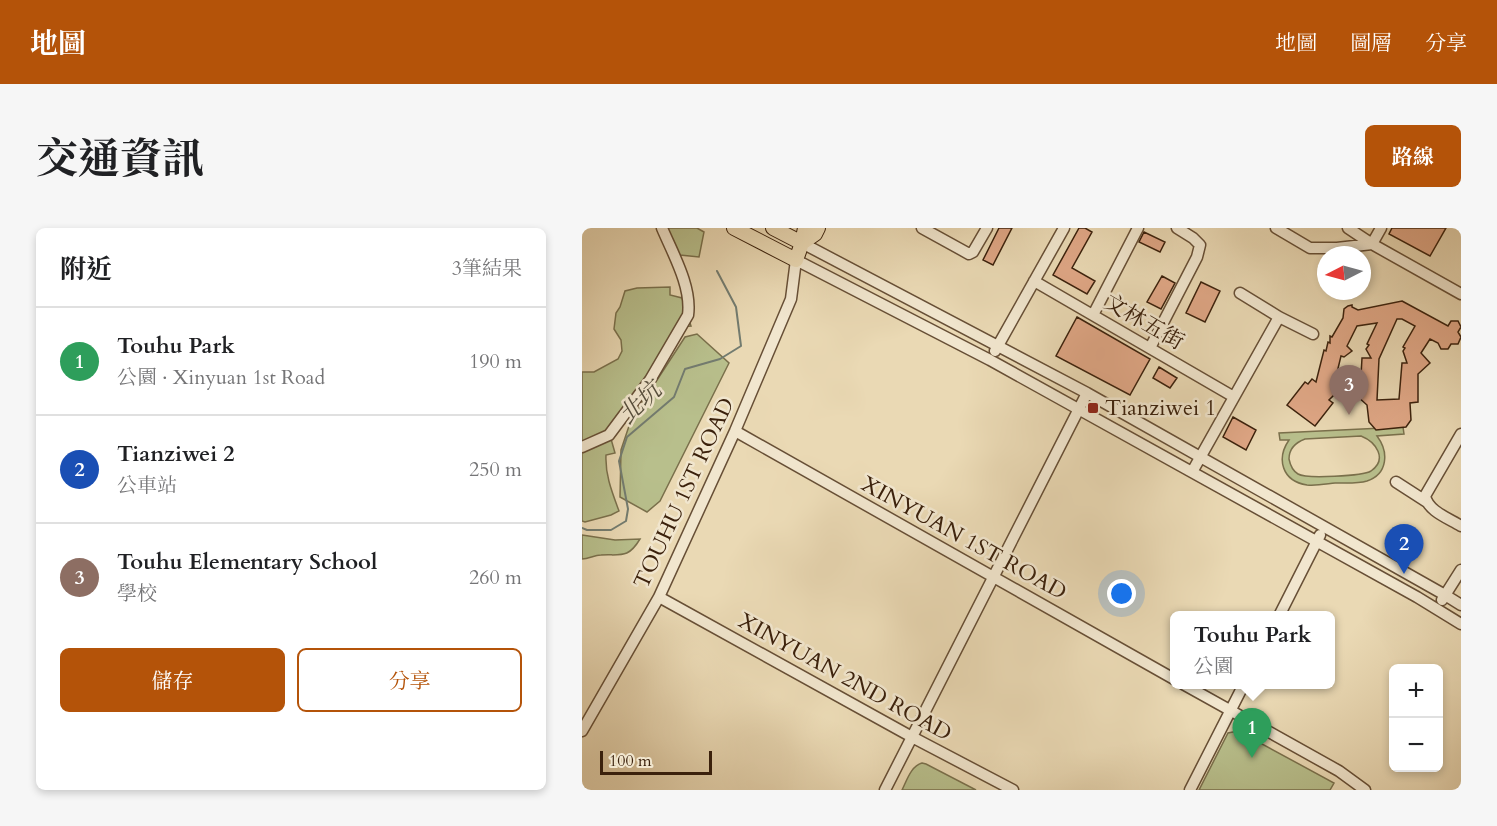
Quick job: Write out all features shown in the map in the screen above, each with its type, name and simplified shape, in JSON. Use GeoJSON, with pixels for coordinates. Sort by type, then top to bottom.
{"type":"FeatureCollection","features":[{"type":"Feature","properties":{"kind":"main road"},"geometry":{"type":"LineString","coordinates":[[734,228],[801,263],[805,228]]}},
{"type":"Feature","properties":{"kind":"main road"},"geometry":{"type":"LineString","coordinates":[[773,228],[802,243]]}},
{"type":"Feature","properties":{"kind":"main road"},"geometry":{"type":"LineString","coordinates":[[802,243],[815,234],[818,228]]}},
{"type":"Feature","properties":{"kind":"street"},"geometry":{"type":"LineString","coordinates":[[582,447],[609,435],[650,380],[688,315],[690,304],[682,275],[662,228]]}},
{"type":"Feature","properties":{"kind":"street"},"geometry":{"type":"LineString","coordinates":[[922,228],[969,254],[973,252],[987,228]]}},
{"type":"Feature","properties":{"kind":"street"},"geometry":{"type":"LineString","coordinates":[[990,360],[1064,228]]}},
{"type":"Feature","properties":{"kind":"street"},"geometry":{"type":"LineString","coordinates":[[1093,315],[1138,228]]}},
{"type":"Feature","properties":{"kind":"street"},"geometry":{"type":"LineString","coordinates":[[1150,348],[1197,256],[1200,245],[1178,228]]}},
{"type":"Feature","properties":{"kind":"street"},"geometry":{"type":"LineString","coordinates":[[1276,228],[1310,248],[1372,244]]}},
{"type":"Feature","properties":{"kind":"street"},"geometry":{"type":"LineString","coordinates":[[1348,228],[1461,294]]}},
{"type":"Feature","properties":{"kind":"street"},"geometry":{"type":"LineString","coordinates":[[1372,244],[1381,228]]}},
{"type":"Feature","properties":{"kind":"street"},"geometry":{"type":"LineString","coordinates":[[802,243],[1087,393],[1461,605]]}},
{"type":"Feature","properties":{"kind":"street"},"geometry":{"type":"LineString","coordinates":[[801,263],[990,360],[1437,608],[1461,624]]}},
{"type":"Feature","properties":{"kind":"street","name":"TOUHU 1ST ROAD"},"geometry":{"type":"LineString","coordinates":[[582,730],[659,597],[735,431],[791,299],[801,263]]}},
{"type":"Feature","properties":{"kind":"street","name":"文林五街"},"geometry":{"type":"LineString","coordinates":[[1034,281],[1234,397]]}},
{"type":"Feature","properties":{"kind":"street"},"geometry":{"type":"LineString","coordinates":[[1240,293],[1313,334]]}},
{"type":"Feature","properties":{"kind":"street"},"geometry":{"type":"LineString","coordinates":[[1192,472],[1279,316]]}},
{"type":"Feature","properties":{"kind":"street"},"geometry":{"type":"LineString","coordinates":[[885,790],[1087,393]]}},
{"type":"Feature","properties":{"kind":"street","name":"XINYUAN 1ST ROAD"},"geometry":{"type":"LineString","coordinates":[[735,431],[1170,677]]}},
{"type":"Feature","properties":{"kind":"street"},"geometry":{"type":"LineString","coordinates":[[1427,502],[1425,496],[1461,434]]}},
{"type":"Feature","properties":{"kind":"street"},"geometry":{"type":"LineString","coordinates":[[1396,482],[1461,526]]}},
{"type":"Feature","properties":{"kind":"street"},"geometry":{"type":"LineString","coordinates":[[1281,611],[1324,527]]}},
{"type":"Feature","properties":{"kind":"street"},"geometry":{"type":"LineString","coordinates":[[1437,608],[1461,570]]}},
{"type":"Feature","properties":{"kind":"street","name":"XINYUAN 2ND ROAD"},"geometry":{"type":"LineString","coordinates":[[659,597],[912,737],[1013,790]]}},
{"type":"Feature","properties":{"kind":"street"},"geometry":{"type":"LineString","coordinates":[[1192,689],[1339,771],[1365,790]]}},
{"type":"Feature","properties":{"kind":"street"},"geometry":{"type":"LineString","coordinates":[[1190,790],[1241,689]]}},
{"type":"Feature","properties":{"kind":"green space"},"geometry":{"type":"Polygon","coordinates":[[[664,228],[697,228],[704,232],[699,257],[680,255],[664,228]]]}},
{"type":"Feature","properties":{"kind":"green space"},"geometry":{"type":"Polygon","coordinates":[[[670,287],[670,295],[682,298],[691,326],[678,327],[668,346],[609,432],[615,453],[606,455],[607,470],[619,511],[582,521],[582,372],[594,372],[618,359],[622,351],[621,340],[614,329],[616,313],[625,291],[637,288],[670,287]]]}},
{"type":"Feature","properties":{"kind":"green space"},"geometry":{"type":"Polygon","coordinates":[[[697,334],[729,363],[660,501],[647,512],[620,497],[621,450],[631,420],[685,337],[697,334]]]}},
{"type":"Feature","properties":{"kind":"green space"},"geometry":{"type":"Polygon","coordinates":[[[1403,427],[1404,434],[1377,436],[1385,455],[1383,468],[1374,478],[1359,483],[1307,485],[1299,483],[1287,474],[1282,462],[1289,440],[1280,440],[1279,433],[1403,427]],[[1361,436],[1305,439],[1292,449],[1289,461],[1295,471],[1303,476],[1366,473],[1376,466],[1379,456],[1375,447],[1361,436]]]}},
{"type":"Feature","properties":{"kind":"green space"},"geometry":{"type":"Polygon","coordinates":[[[582,535],[615,540],[640,539],[628,553],[598,555],[582,559],[582,535]]]}},
{"type":"Feature","properties":{"kind":"green space"},"geometry":{"type":"Polygon","coordinates":[[[1238,731],[1334,783],[1330,790],[1199,790],[1228,733],[1238,731]]]}},
{"type":"Feature","properties":{"kind":"green space"},"geometry":{"type":"Polygon","coordinates":[[[922,763],[976,790],[902,790],[912,770],[922,763]]]}},
{"type":"Feature","properties":{"kind":"building"},"geometry":{"type":"Polygon","coordinates":[[[999,228],[1012,228],[993,265],[983,260],[999,228]]]}},
{"type":"Feature","properties":{"kind":"building"},"geometry":{"type":"Polygon","coordinates":[[[1079,228],[1092,232],[1072,268],[1095,281],[1087,294],[1053,275],[1079,228]]]}},
{"type":"Feature","properties":{"kind":"building"},"geometry":{"type":"Polygon","coordinates":[[[1392,228],[1446,228],[1430,256],[1389,234],[1392,228]]]}},
{"type":"Feature","properties":{"kind":"building"},"geometry":{"type":"Polygon","coordinates":[[[1144,232],[1165,242],[1160,252],[1139,242],[1144,232]]]}},
{"type":"Feature","properties":{"kind":"building"},"geometry":{"type":"Polygon","coordinates":[[[1162,276],[1175,283],[1161,309],[1147,302],[1162,276]]]}},
{"type":"Feature","properties":{"kind":"building"},"geometry":{"type":"Polygon","coordinates":[[[1201,282],[1220,291],[1205,322],[1186,313],[1201,282]]]}},
{"type":"Feature","properties":{"kind":"building"},"geometry":{"type":"Polygon","coordinates":[[[1402,301],[1448,326],[1451,321],[1458,321],[1461,327],[1458,332],[1461,337],[1458,344],[1451,344],[1448,349],[1441,349],[1438,343],[1430,339],[1421,353],[1430,363],[1418,374],[1418,402],[1410,403],[1411,420],[1406,427],[1376,430],[1369,422],[1367,405],[1357,396],[1360,393],[1362,358],[1371,358],[1366,349],[1377,323],[1357,326],[1347,346],[1352,351],[1344,357],[1341,356],[1333,389],[1334,395],[1329,400],[1333,403],[1315,426],[1287,405],[1305,382],[1308,384],[1312,379],[1316,382],[1324,350],[1326,351],[1328,342],[1330,343],[1330,336],[1332,337],[1343,318],[1344,309],[1352,305],[1358,310],[1402,301]],[[1397,319],[1379,359],[1377,400],[1399,399],[1402,363],[1407,363],[1403,347],[1415,326],[1402,319],[1397,319]]]}},
{"type":"Feature","properties":{"kind":"building"},"geometry":{"type":"Polygon","coordinates":[[[1077,317],[1150,359],[1130,395],[1056,356],[1077,317]]]}},
{"type":"Feature","properties":{"kind":"building"},"geometry":{"type":"Polygon","coordinates":[[[1159,367],[1177,378],[1170,388],[1153,378],[1159,367]]]}},
{"type":"Feature","properties":{"kind":"building"},"geometry":{"type":"Polygon","coordinates":[[[1233,417],[1256,430],[1246,450],[1223,437],[1233,417]]]}},
{"type":"Feature","properties":{"kind":"waterway","name":"北坑"},"geometry":{"type":"LineString","coordinates":[[582,528],[611,530],[626,521],[628,509],[619,461],[627,437],[674,397],[685,369],[720,359],[741,346],[736,307],[717,271]]}},
{"type":"Feature","properties":{"kind":"place","name":"Tianziwei 1"},"geometry":{"type":"Point","coordinates":[1093,408]}},
{"type":"Feature","properties":{"kind":"place","name":"Touhu Elementary School"},"geometry":{"type":"Point","coordinates":[1349,415]}},
{"type":"Feature","properties":{"kind":"place","name":"Tianziwei 2"},"geometry":{"type":"Point","coordinates":[1404,574]}},
{"type":"Feature","properties":{"kind":"place","name":"Touhu Park"},"geometry":{"type":"Point","coordinates":[1252,758]}}]}
